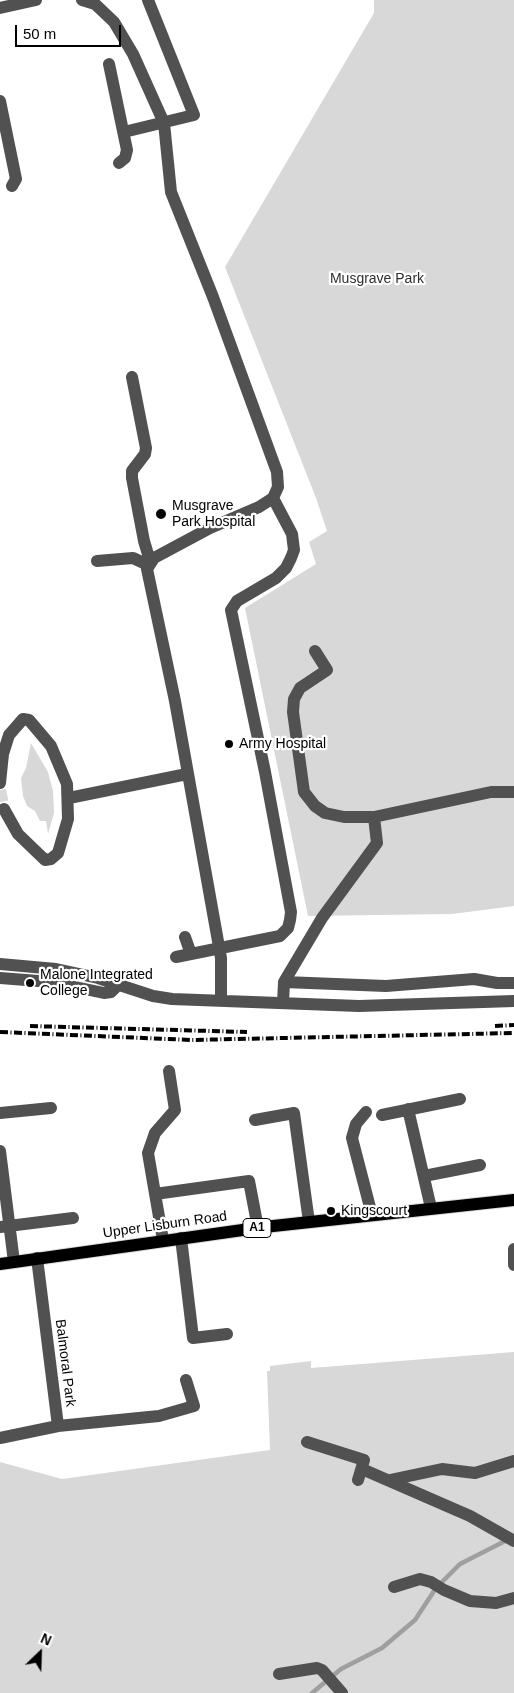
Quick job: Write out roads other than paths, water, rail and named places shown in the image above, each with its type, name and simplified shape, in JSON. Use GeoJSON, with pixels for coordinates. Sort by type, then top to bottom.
{"type":"FeatureCollection","features":[{"type":"Feature","properties":{"kind":"main road","name":"Upper Lisburn Road"},"geometry":{"type":"LineString","coordinates":[[0,1264],[258,1228],[514,1200]]}},
{"type":"Feature","properties":{"kind":"street"},"geometry":{"type":"LineString","coordinates":[[0,8],[36,0]]}},
{"type":"Feature","properties":{"kind":"street"},"geometry":{"type":"LineString","coordinates":[[82,0],[95,4],[114,22],[133,54],[164,123],[168,149],[168,180],[171,192],[213,297],[277,472],[278,487],[273,498],[260,508],[210,528],[149,563],[133,558],[97,561]]}},
{"type":"Feature","properties":{"kind":"street"},"geometry":{"type":"LineString","coordinates":[[124,132],[194,115],[148,0]]}},
{"type":"Feature","properties":{"kind":"street"},"geometry":{"type":"LineString","coordinates":[[109,64],[127,150],[125,158],[119,163]]}},
{"type":"Feature","properties":{"kind":"street"},"geometry":{"type":"LineString","coordinates":[[0,101],[16,179],[12,186]]}},
{"type":"Feature","properties":{"kind":"street"},"geometry":{"type":"LineString","coordinates":[[132,377],[146,448],[145,454],[132,471],[132,478],[149,563],[147,575],[175,702],[219,949],[221,1000]]}},
{"type":"Feature","properties":{"kind":"street"},"geometry":{"type":"LineString","coordinates":[[176,957],[280,936],[288,928],[291,912],[231,610],[237,601],[276,578],[286,568],[294,550],[292,534],[273,498]]}},
{"type":"Feature","properties":{"kind":"street"},"geometry":{"type":"LineString","coordinates":[[315,651],[327,670],[300,688],[294,699],[296,737],[304,792],[315,806],[325,813],[344,817],[374,817],[491,792],[514,792]]}},
{"type":"Feature","properties":{"kind":"street"},"geometry":{"type":"LineString","coordinates":[[0,783],[3,754],[9,735],[23,718],[29,720],[51,746],[67,784],[68,820],[58,853],[51,859],[45,860],[35,852],[18,834],[4,809]]}},
{"type":"Feature","properties":{"kind":"street"},"geometry":{"type":"LineString","coordinates":[[68,798],[187,774]]}},
{"type":"Feature","properties":{"kind":"street"},"geometry":{"type":"LineString","coordinates":[[283,1003],[284,982],[322,918],[376,843],[374,817]]}},
{"type":"Feature","properties":{"kind":"street"},"geometry":{"type":"LineString","coordinates":[[185,937],[190,954]]}},
{"type":"Feature","properties":{"kind":"street"},"geometry":{"type":"LineString","coordinates":[[0,964],[56,969],[119,984],[153,996],[172,999],[359,1006],[514,1000]]}},
{"type":"Feature","properties":{"kind":"street"},"geometry":{"type":"LineString","coordinates":[[0,978],[51,982],[104,993],[111,992],[119,984]]}},
{"type":"Feature","properties":{"kind":"street"},"geometry":{"type":"LineString","coordinates":[[284,982],[386,986],[474,979],[497,983],[514,983]]}},
{"type":"Feature","properties":{"kind":"street"},"geometry":{"type":"LineString","coordinates":[[164,1240],[148,1153],[155,1133],[175,1110],[169,1071]]}},
{"type":"Feature","properties":{"kind":"street"},"geometry":{"type":"LineString","coordinates":[[382,1114],[460,1099]]}},
{"type":"Feature","properties":{"kind":"street"},"geometry":{"type":"LineString","coordinates":[[0,1113],[51,1108]]}},
{"type":"Feature","properties":{"kind":"street"},"geometry":{"type":"LineString","coordinates":[[408,1110],[431,1208]]}},
{"type":"Feature","properties":{"kind":"street"},"geometry":{"type":"LineString","coordinates":[[366,1112],[356,1124],[352,1138],[372,1215]]}},
{"type":"Feature","properties":{"kind":"street"},"geometry":{"type":"LineString","coordinates":[[255,1120],[294,1113],[309,1222]]}},
{"type":"Feature","properties":{"kind":"street"},"geometry":{"type":"LineString","coordinates":[[0,1152],[5,1227],[14,1262]]}},
{"type":"Feature","properties":{"kind":"street"},"geometry":{"type":"LineString","coordinates":[[424,1176],[480,1165]]}},
{"type":"Feature","properties":{"kind":"street"},"geometry":{"type":"LineString","coordinates":[[155,1194],[249,1181],[258,1228]]}},
{"type":"Feature","properties":{"kind":"street"},"geometry":{"type":"LineString","coordinates":[[5,1227],[74,1218]]}},
{"type":"Feature","properties":{"kind":"street"},"geometry":{"type":"LineString","coordinates":[[181,1238],[193,1338],[227,1334]]}},
{"type":"Feature","properties":{"kind":"street"},"geometry":{"type":"LineString","coordinates":[[514,1249],[514,1265]]}},
{"type":"Feature","properties":{"kind":"street","name":"Balmoral Park"},"geometry":{"type":"LineString","coordinates":[[37,1258],[58,1426],[159,1416],[194,1406],[186,1380]]}},
{"type":"Feature","properties":{"kind":"street"},"geometry":{"type":"LineString","coordinates":[[0,1438],[58,1426]]}},
{"type":"Feature","properties":{"kind":"street"},"geometry":{"type":"LineString","coordinates":[[307,1442],[364,1460],[360,1475],[390,1480],[510,1538]]}},
{"type":"Feature","properties":{"kind":"street"},"geometry":{"type":"LineString","coordinates":[[390,1480],[442,1469],[475,1473],[514,1461]]}},
{"type":"Feature","properties":{"kind":"street"},"geometry":{"type":"LineString","coordinates":[[394,1587],[420,1579],[431,1582],[470,1601],[496,1603],[514,1598]]}},
{"type":"Feature","properties":{"kind":"street"},"geometry":{"type":"LineString","coordinates":[[279,1674],[317,1668],[322,1670],[342,1693]]}},
{"type":"Feature","properties":{"kind":"waterway"},"geometry":{"type":"LineString","coordinates":[[312,1693],[341,1669],[382,1648],[415,1620],[436,1588],[460,1564],[509,1539]]}},
{"type":"Feature","properties":{"kind":"tunnel"},"geometry":{"type":"LineString","coordinates":[[0,790],[4,809]]}},
{"type":"Feature","properties":{"kind":"railway"},"geometry":{"type":"LineString","coordinates":[[495,1026],[514,1025]]}},
{"type":"Feature","properties":{"kind":"railway"},"geometry":{"type":"LineString","coordinates":[[30,1026],[247,1032]]}},
{"type":"Feature","properties":{"kind":"railway"},"geometry":{"type":"LineString","coordinates":[[0,1032],[191,1040],[514,1033]]}},
{"type":"Feature","properties":{"kind":"place","name":"Musgrave Park Hospital"},"geometry":{"type":"Point","coordinates":[161,514]}},
{"type":"Feature","properties":{"kind":"place","name":"Army Hospital"},"geometry":{"type":"Point","coordinates":[229,744]}},
{"type":"Feature","properties":{"kind":"place","name":"Malone Integrated College"},"geometry":{"type":"Point","coordinates":[30,983]}},
{"type":"Feature","properties":{"kind":"place","name":"Kingscourt"},"geometry":{"type":"Point","coordinates":[331,1211]}},
{"type":"Feature","properties":{"kind":"park label","name":"Musgrave Park"},"geometry":{"type":"Point","coordinates":[377,279]}}]}
